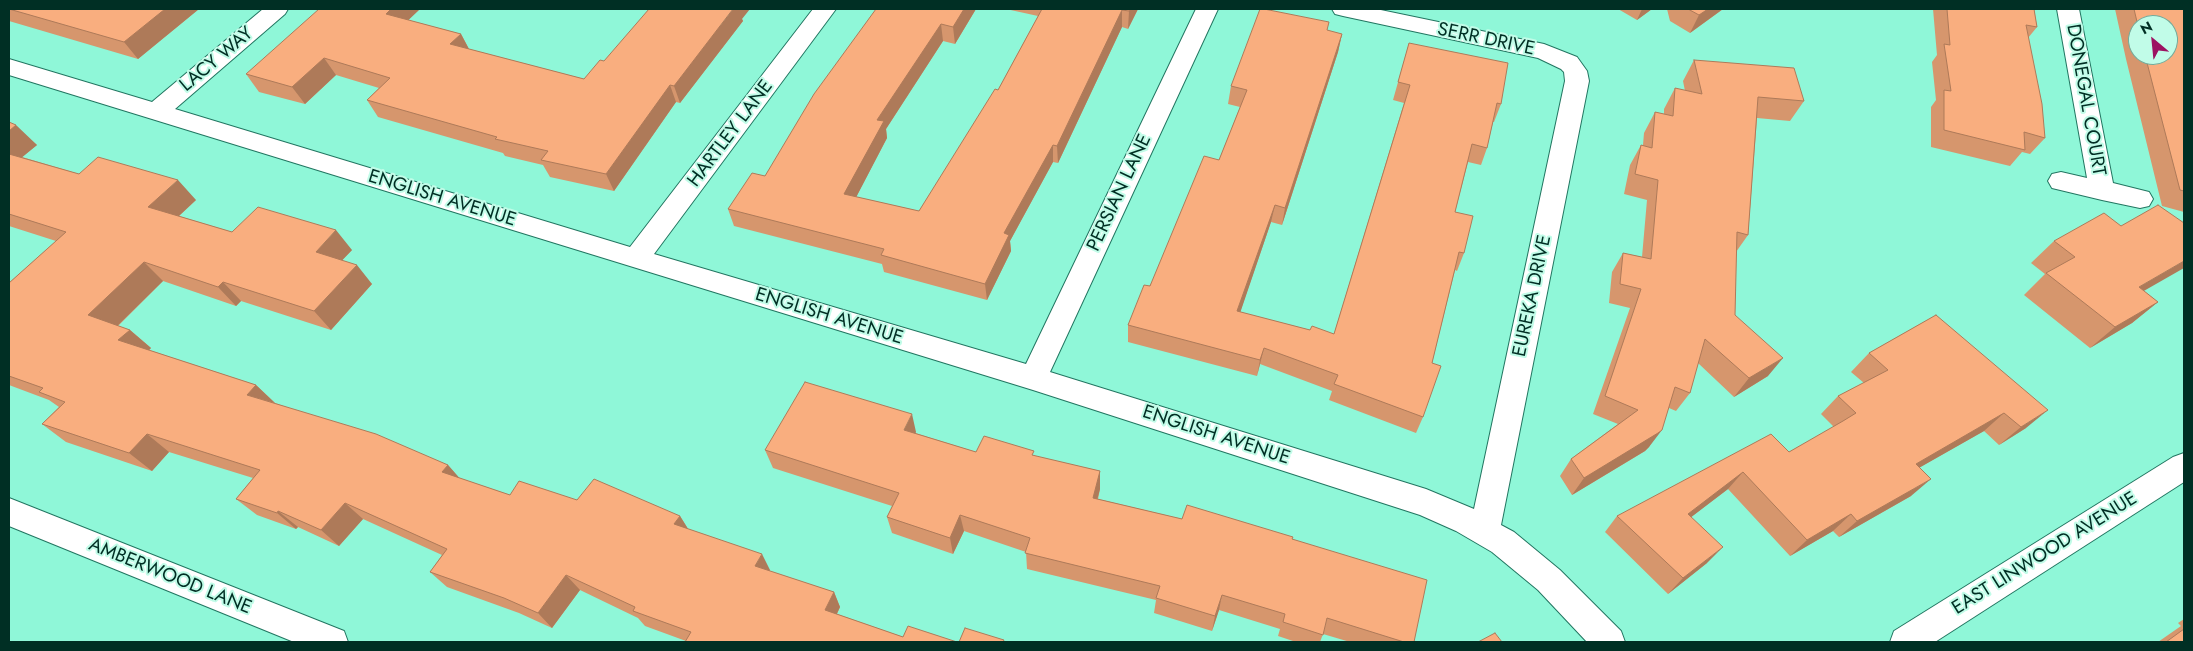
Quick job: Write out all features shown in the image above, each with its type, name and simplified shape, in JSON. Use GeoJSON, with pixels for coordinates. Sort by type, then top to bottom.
{"type":"FeatureCollection","features":[{"type":"Feature","properties":{"kind":"street","name":"LACY WAY"},"geometry":{"type":"LineString","coordinates":[[157,111],[277,9]]}},
{"type":"Feature","properties":{"kind":"street","name":"HARTLEY LANE"},"geometry":{"type":"LineString","coordinates":[[636,259],[826,9]]}},
{"type":"Feature","properties":{"kind":"street","name":"PERSIAN LANE"},"geometry":{"type":"LineString","coordinates":[[1034,378],[1207,9]]}},
{"type":"Feature","properties":{"kind":"street","name":"SERR DRIVE"},"geometry":{"type":"LineString","coordinates":[[1344,9],[1544,52],[1568,63]]}},
{"type":"Feature","properties":{"kind":"street","name":"DONEGAL COURT"},"geometry":{"type":"LineString","coordinates":[[2068,9],[2102,191]]}},
{"type":"Feature","properties":{"kind":"street","name":"EUREKA DRIVE"},"geometry":{"type":"LineString","coordinates":[[1485,530],[1577,81],[1575,71],[1568,63]]}},
{"type":"Feature","properties":{"kind":"street","name":"ENGLISH AVENUE"},"geometry":{"type":"LineString","coordinates":[[9,67],[636,259],[1034,378],[1426,504],[1485,530],[1503,542],[1549,580],[1609,642]]}},
{"type":"Feature","properties":{"kind":"street"},"geometry":{"type":"LineString","coordinates":[[2061,181],[2140,199]]}},
{"type":"Feature","properties":{"kind":"street","name":"EAST LINWOOD AVENUE"},"geometry":{"type":"LineString","coordinates":[[1906,642],[2184,466]]}},
{"type":"Feature","properties":{"kind":"street","name":"AMBERWOOD LANE"},"geometry":{"type":"LineString","coordinates":[[9,512],[332,642]]}},
{"type":"Feature","properties":{"kind":"building"},"geometry":{"type":"Polygon","coordinates":[[[9,9],[165,9],[124,42],[9,9]]]}},
{"type":"Feature","properties":{"kind":"building"},"geometry":{"type":"Polygon","coordinates":[[[319,9],[391,9],[386,14],[461,34],[450,44],[584,79],[600,60],[604,61],[649,9],[733,9],[674,86],[670,85],[606,174],[541,160],[548,151],[495,139],[497,137],[367,100],[390,78],[324,58],[292,87],[246,74],[319,9]]]}},
{"type":"Feature","properties":{"kind":"building"},"geometry":{"type":"Polygon","coordinates":[[[876,9],[964,9],[953,27],[941,24],[877,120],[884,121],[844,194],[919,211],[995,89],[998,90],[1042,9],[1130,9],[1129,11],[1122,10],[1057,146],[1053,145],[1004,233],[1009,235],[985,284],[881,255],[884,249],[728,209],[752,173],[765,176],[814,94],[876,9]]]}},
{"type":"Feature","properties":{"kind":"building"},"geometry":{"type":"Polygon","coordinates":[[[1260,9],[1329,22],[1327,30],[1342,34],[1285,208],[1275,205],[1237,311],[1310,330],[1312,326],[1334,334],[1410,85],[1398,82],[1409,43],[1508,63],[1501,104],[1497,103],[1487,148],[1472,144],[1455,212],[1473,216],[1464,253],[1459,252],[1432,363],[1441,366],[1423,417],[1334,384],[1338,375],[1264,348],[1260,360],[1128,325],[1144,285],[1150,286],[1204,156],[1219,160],[1247,90],[1231,86],[1260,9]]]}},
{"type":"Feature","properties":{"kind":"building"},"geometry":{"type":"Polygon","coordinates":[[[1688,9],[1708,9],[1699,15],[1688,9]]]}},
{"type":"Feature","properties":{"kind":"building"},"geometry":{"type":"Polygon","coordinates":[[[1947,9],[2034,9],[2037,27],[2026,25],[2042,104],[2045,138],[2024,132],[2025,150],[1944,130],[1944,90],[1951,91],[1944,44],[1950,45],[1947,9]]]}},
{"type":"Feature","properties":{"kind":"building"},"geometry":{"type":"Polygon","coordinates":[[[2134,9],[2184,9],[2184,191],[2180,190],[2148,65],[2178,65],[2178,15],[2135,15],[2134,9]]]}},
{"type":"Feature","properties":{"kind":"building"},"geometry":{"type":"Polygon","coordinates":[[[1694,60],[1794,68],[1804,101],[1758,97],[1748,235],[1737,232],[1735,315],[1783,358],[1749,378],[1705,339],[1690,393],[1675,387],[1662,430],[1584,478],[1571,459],[1638,410],[1605,396],[1641,289],[1620,284],[1623,253],[1651,259],[1658,180],[1635,174],[1641,145],[1652,148],[1655,112],[1673,116],[1675,88],[1702,94],[1694,60]]]}},
{"type":"Feature","properties":{"kind":"building"},"geometry":{"type":"Polygon","coordinates":[[[9,122],[16,125],[9,131],[9,122]]]}},
{"type":"Feature","properties":{"kind":"building"},"geometry":{"type":"Polygon","coordinates":[[[9,154],[79,174],[98,157],[178,180],[148,207],[232,232],[258,207],[336,230],[316,252],[357,265],[314,311],[223,282],[218,287],[144,262],[88,315],[130,330],[118,340],[256,385],[247,395],[376,434],[448,465],[442,472],[510,495],[519,481],[577,500],[594,479],[680,516],[674,524],[762,554],[755,566],[834,592],[825,610],[903,637],[908,626],[957,642],[685,642],[691,632],[633,611],[635,607],[566,575],[538,613],[504,598],[430,572],[447,549],[345,503],[321,530],[278,511],[277,513],[236,499],[260,470],[147,434],[129,453],[42,424],[65,402],[39,392],[43,388],[9,376],[9,283],[66,232],[9,214],[9,154]]]}},
{"type":"Feature","properties":{"kind":"building"},"geometry":{"type":"Polygon","coordinates":[[[2158,205],[2184,223],[2184,261],[2139,287],[2158,302],[2115,327],[2046,273],[2075,257],[2054,241],[2104,213],[2121,226],[2158,205]]]}},
{"type":"Feature","properties":{"kind":"building"},"geometry":{"type":"Polygon","coordinates":[[[1936,315],[2048,410],[2021,427],[2004,413],[1916,464],[1931,479],[1857,521],[1851,514],[1807,540],[1743,472],[1688,514],[1723,547],[1683,578],[1617,516],[1771,434],[1789,452],[1856,413],[1838,396],[1888,370],[1869,353],[1936,315]]]}},
{"type":"Feature","properties":{"kind":"building"},"geometry":{"type":"Polygon","coordinates":[[[805,382],[912,414],[904,430],[976,452],[984,436],[1034,451],[1032,455],[1100,471],[1093,498],[1182,519],[1187,505],[1427,580],[1414,642],[1404,642],[1327,618],[1323,635],[1283,622],[1285,614],[1222,595],[1215,616],[1156,598],[1160,586],[1025,553],[1030,538],[960,515],[950,538],[887,517],[899,493],[765,450],[805,382]]]}},
{"type":"Feature","properties":{"kind":"building"},"geometry":{"type":"Polygon","coordinates":[[[965,628],[1004,640],[1003,642],[959,642],[965,628]]]}},
{"type":"Feature","properties":{"kind":"building"},"geometry":{"type":"Polygon","coordinates":[[[2184,629],[2184,642],[2166,642],[2184,629]]]}},
{"type":"Feature","properties":{"kind":"building"},"geometry":{"type":"Polygon","coordinates":[[[1495,633],[1502,642],[1478,642],[1495,633]]]}}]}
